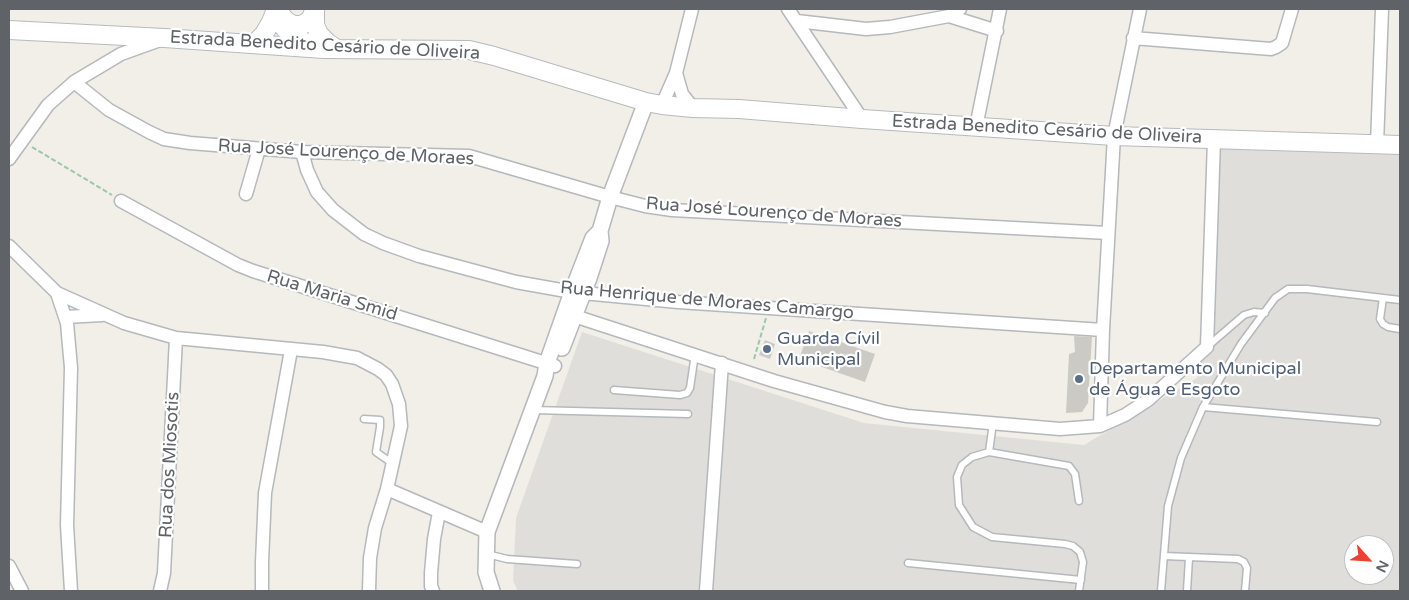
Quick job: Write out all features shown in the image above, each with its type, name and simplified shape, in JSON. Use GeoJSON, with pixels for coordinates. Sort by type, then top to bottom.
{"type":"FeatureCollection","features":[{"type":"Feature","properties":{"kind":"main road"},"geometry":{"type":"LineString","coordinates":[[278,10],[293,25],[302,25],[313,13]]}},
{"type":"Feature","properties":{"kind":"main road"},"geometry":{"type":"LineString","coordinates":[[278,10],[281,24],[288,32],[287,42]]}},
{"type":"Feature","properties":{"kind":"main road"},"geometry":{"type":"LineString","coordinates":[[254,44],[264,34],[278,10]]}},
{"type":"Feature","properties":{"kind":"main road"},"geometry":{"type":"LineString","coordinates":[[287,42],[306,27],[313,13]]}},
{"type":"Feature","properties":{"kind":"main road"},"geometry":{"type":"LineString","coordinates":[[313,13],[319,34],[337,49]]}},
{"type":"Feature","properties":{"kind":"main road","name":"Estrada Benedito Cesário de Oliveira"},"geometry":{"type":"LineString","coordinates":[[9,30],[254,44],[287,42],[316,48],[337,49],[469,50],[654,103],[693,108],[739,109],[1114,136],[1400,145]]}},
{"type":"Feature","properties":{"kind":"street"},"geometry":{"type":"LineString","coordinates":[[492,591],[486,572],[487,532],[578,293],[593,238],[600,231],[610,197],[654,103],[676,73],[692,9]]}},
{"type":"Feature","properties":{"kind":"street"},"geometry":{"type":"LineString","coordinates":[[788,9],[862,119]]}},
{"type":"Feature","properties":{"kind":"street"},"geometry":{"type":"LineString","coordinates":[[976,127],[1000,9]]}},
{"type":"Feature","properties":{"kind":"street"},"geometry":{"type":"LineString","coordinates":[[1100,426],[1103,330],[1114,136],[1140,9]]}},
{"type":"Feature","properties":{"kind":"street"},"geometry":{"type":"LineString","coordinates":[[1133,38],[1271,49],[1282,43],[1292,9]]}},
{"type":"Feature","properties":{"kind":"street"},"geometry":{"type":"LineString","coordinates":[[1377,145],[1382,9]]}},
{"type":"Feature","properties":{"kind":"street"},"geometry":{"type":"LineString","coordinates":[[797,21],[866,29],[890,27],[954,12],[997,30]]}},
{"type":"Feature","properties":{"kind":"street"},"geometry":{"type":"LineString","coordinates":[[9,159],[48,105],[74,82],[121,54],[164,38]]}},
{"type":"Feature","properties":{"kind":"street"},"geometry":{"type":"LineString","coordinates":[[676,73],[682,94],[693,108]]}},
{"type":"Feature","properties":{"kind":"street","name":"Rua José Lourenço de Moraes"},"geometry":{"type":"LineString","coordinates":[[74,82],[109,110],[164,139],[190,143],[302,152],[469,156],[610,197],[644,206],[672,210],[1108,233]]}},
{"type":"Feature","properties":{"kind":"street"},"geometry":{"type":"LineString","coordinates":[[570,315],[774,381],[885,412],[907,416],[1060,429],[1100,426],[1125,415],[1148,400],[1207,347],[1214,140]]}},
{"type":"Feature","properties":{"kind":"street"},"geometry":{"type":"LineString","coordinates":[[246,194],[260,149]]}},
{"type":"Feature","properties":{"kind":"street","name":"Rua Henrique de Moraes Camargo"},"geometry":{"type":"LineString","coordinates":[[302,152],[307,170],[317,192],[332,210],[364,234],[418,256],[516,282],[578,293],[678,302],[1103,330]]}},
{"type":"Feature","properties":{"kind":"street","name":"Rua Maria Smid"},"geometry":{"type":"LineString","coordinates":[[121,200],[238,265],[549,368]]}},
{"type":"Feature","properties":{"kind":"street"},"geometry":{"type":"LineString","coordinates":[[10,248],[57,293],[124,323],[176,338],[323,352],[357,358],[386,375],[392,384],[399,404],[401,426],[375,528],[370,558],[369,591]]}},
{"type":"Feature","properties":{"kind":"street"},"geometry":{"type":"LineString","coordinates":[[57,293],[65,317],[70,342],[67,525],[71,591]]}},
{"type":"Feature","properties":{"kind":"street"},"geometry":{"type":"LineString","coordinates":[[65,317],[104,315]]}},
{"type":"Feature","properties":{"kind":"street","name":"Rua dos Miosotis"},"geometry":{"type":"LineString","coordinates":[[160,591],[164,573],[176,338]]}},
{"type":"Feature","properties":{"kind":"street"},"geometry":{"type":"LineString","coordinates":[[262,591],[265,493],[292,350]]}},
{"type":"Feature","properties":{"kind":"street"},"geometry":{"type":"LineString","coordinates":[[706,591],[722,364]]}},
{"type":"Feature","properties":{"kind":"street"},"geometry":{"type":"LineString","coordinates":[[386,490],[487,532]]}},
{"type":"Feature","properties":{"kind":"street"},"geometry":{"type":"LineString","coordinates":[[433,591],[431,586],[432,565],[439,512]]}},
{"type":"Feature","properties":{"kind":"street"},"geometry":{"type":"LineString","coordinates":[[9,566],[22,591]]}},
{"type":"Feature","properties":{"kind":"lane"},"geometry":{"type":"LineString","coordinates":[[1161,591],[1168,506],[1180,458],[1203,406],[1237,350],[1275,298],[1288,289],[1307,289],[1400,300]]}},
{"type":"Feature","properties":{"kind":"lane"},"geometry":{"type":"LineString","coordinates":[[1383,298],[1380,319],[1388,327],[1400,329]]}},
{"type":"Feature","properties":{"kind":"lane"},"geometry":{"type":"LineString","coordinates":[[1207,347],[1244,315],[1254,312],[1265,312]]}},
{"type":"Feature","properties":{"kind":"lane"},"geometry":{"type":"LineString","coordinates":[[614,390],[687,393],[690,388],[695,354]]}},
{"type":"Feature","properties":{"kind":"lane"},"geometry":{"type":"LineString","coordinates":[[1203,406],[1377,422]]}},
{"type":"Feature","properties":{"kind":"lane"},"geometry":{"type":"LineString","coordinates":[[532,410],[688,414]]}},
{"type":"Feature","properties":{"kind":"lane"},"geometry":{"type":"LineString","coordinates":[[364,419],[380,420],[376,452],[392,464]]}},
{"type":"Feature","properties":{"kind":"lane"},"geometry":{"type":"LineString","coordinates":[[989,452],[991,423]]}},
{"type":"Feature","properties":{"kind":"lane"},"geometry":{"type":"LineString","coordinates":[[1079,501],[1075,474],[1069,466],[989,452],[972,457],[962,465],[957,477],[959,505],[973,527],[992,537],[1066,544],[1073,546],[1080,552],[1083,562],[1079,591]]}},
{"type":"Feature","properties":{"kind":"lane"},"geometry":{"type":"LineString","coordinates":[[486,554],[507,559],[578,564]]}},
{"type":"Feature","properties":{"kind":"lane"},"geometry":{"type":"LineString","coordinates":[[1164,556],[1238,559],[1244,562],[1247,568],[1245,591]]}},
{"type":"Feature","properties":{"kind":"lane"},"geometry":{"type":"LineString","coordinates":[[1187,591],[1189,558]]}},
{"type":"Feature","properties":{"kind":"lane"},"geometry":{"type":"LineString","coordinates":[[908,563],[1080,580]]}},
{"type":"Feature","properties":{"kind":"path"},"geometry":{"type":"LineString","coordinates":[[22,141],[121,200]]}},
{"type":"Feature","properties":{"kind":"path"},"geometry":{"type":"LineString","coordinates":[[754,359],[764,326]]}},
{"type":"Feature","properties":{"kind":"shaded area"},"geometry":{"type":"Polygon","coordinates":[[[1213,146],[1400,151],[1400,591],[518,591],[513,581],[516,518],[582,332],[864,423],[1084,445],[1197,378],[1213,146]]]}},
{"type":"Feature","properties":{"kind":"building"},"geometry":{"type":"Polygon","coordinates":[[[809,331],[875,354],[865,382],[799,359],[809,331]]]}},
{"type":"Feature","properties":{"kind":"building","name":"Departamento Municipal de Água e Esgoto"},"geometry":{"type":"Polygon","coordinates":[[[1074,336],[1092,337],[1088,403],[1082,412],[1066,413],[1069,354],[1075,352],[1074,336]]]}},
{"type":"Feature","properties":{"kind":"building","name":"Guarda Cívil Municipal"},"geometry":{"type":"Polygon","coordinates":[[[765,340],[775,344],[770,359],[759,355],[765,340]]]}},
{"type":"Feature","properties":{"kind":"place","name":"Guarda Cívil Municipal"},"geometry":{"type":"Point","coordinates":[767,349]}},
{"type":"Feature","properties":{"kind":"place","name":"Departamento Municipal de Água e Esgoto"},"geometry":{"type":"Point","coordinates":[1079,379]}}]}
